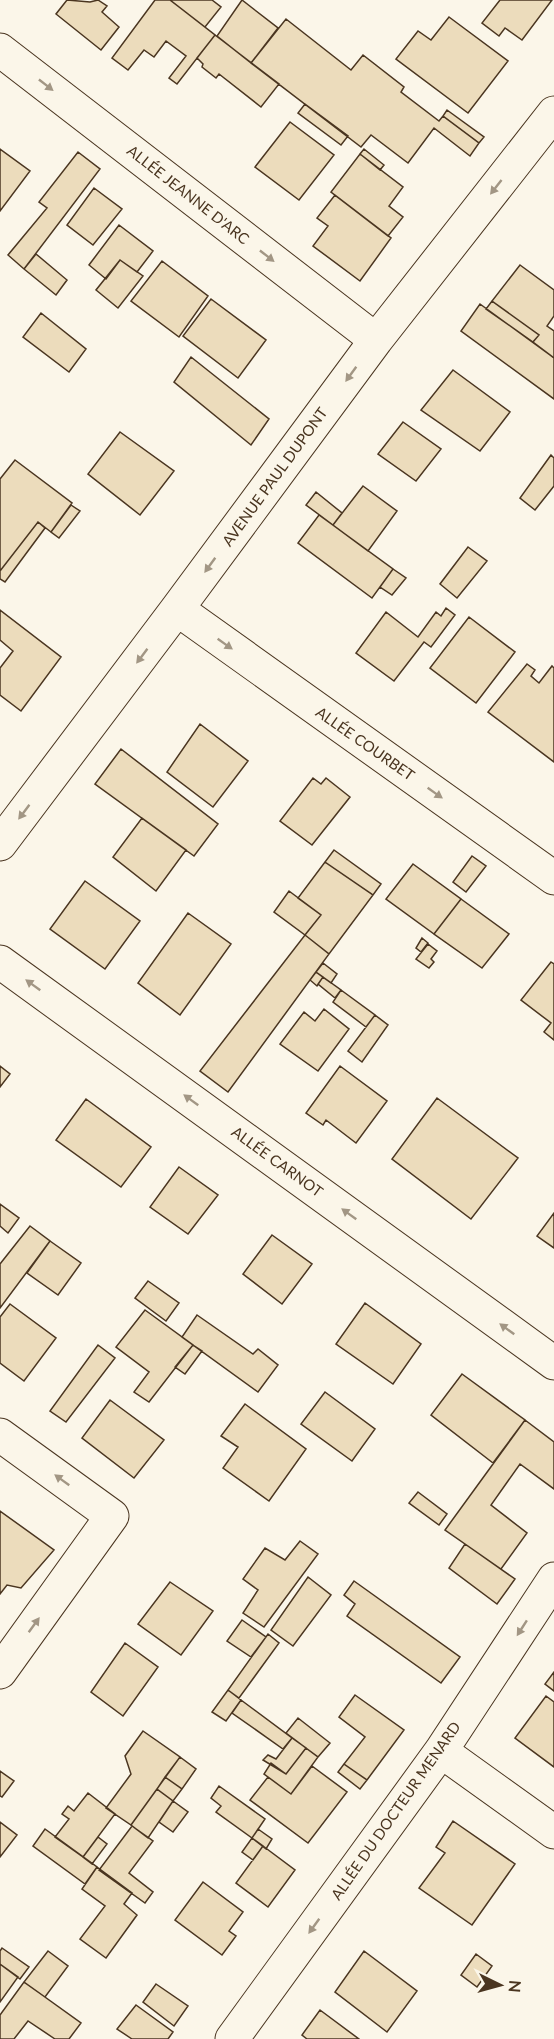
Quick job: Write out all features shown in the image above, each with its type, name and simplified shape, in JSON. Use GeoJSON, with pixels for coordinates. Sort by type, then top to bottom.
{"type":"FeatureCollection","features":[{"type":"Feature","properties":{"kind":"street","name":"ALLÉE JEANNE D'ARC"},"geometry":{"type":"LineString","coordinates":[[0,50],[376,340]]}},
{"type":"Feature","properties":{"kind":"street","name":"AVENUE PAUL DUPONT"},"geometry":{"type":"LineString","coordinates":[[0,844],[376,340],[543,149],[554,113]]}},
{"type":"Feature","properties":{"kind":"street","name":"ALLÉE COURBET"},"geometry":{"type":"LineString","coordinates":[[177,609],[554,878]]}},
{"type":"Feature","properties":{"kind":"street","name":"ALLÉE CARNOT"},"geometry":{"type":"LineString","coordinates":[[0,962],[554,1363]]}},
{"type":"Feature","properties":{"kind":"street"},"geometry":{"type":"LineString","coordinates":[[0,1435],[112,1516],[0,1672]]}},
{"type":"Feature","properties":{"kind":"street","name":"ALLÉE DU DOCTEUR MENARD"},"geometry":{"type":"LineString","coordinates":[[232,2039],[441,1751],[554,1579]]}},
{"type":"Feature","properties":{"kind":"street"},"geometry":{"type":"LineString","coordinates":[[441,1751],[554,1832]]}},
{"type":"Feature","properties":{"kind":"building"},"geometry":{"type":"Polygon","coordinates":[[[67,0],[90,2],[98,0],[107,6],[102,12],[119,27],[101,50],[56,14],[67,0]]]}},
{"type":"Feature","properties":{"kind":"building"},"geometry":{"type":"Polygon","coordinates":[[[155,0],[170,0],[215,35],[177,84],[169,78],[186,56],[166,41],[154,57],[144,50],[128,70],[112,58],[155,0]]]}},
{"type":"Feature","properties":{"kind":"building"},"geometry":{"type":"Polygon","coordinates":[[[170,0],[212,0],[221,7],[205,27],[170,0]]]}},
{"type":"Feature","properties":{"kind":"building"},"geometry":{"type":"Polygon","coordinates":[[[242,0],[278,28],[251,63],[217,36],[242,0]]]}},
{"type":"Feature","properties":{"kind":"building"},"geometry":{"type":"Polygon","coordinates":[[[500,0],[552,0],[522,40],[505,28],[499,36],[482,23],[500,0]]]}},
{"type":"Feature","properties":{"kind":"building"},"geometry":{"type":"Polygon","coordinates":[[[449,17],[508,61],[468,113],[396,59],[418,31],[431,40],[449,17]]]}},
{"type":"Feature","properties":{"kind":"building"},"geometry":{"type":"Polygon","coordinates":[[[286,19],[351,70],[363,55],[404,87],[401,92],[439,121],[443,116],[479,143],[470,156],[434,128],[408,163],[371,135],[361,147],[251,63],[286,19]]]}},
{"type":"Feature","properties":{"kind":"building"},"geometry":{"type":"Polygon","coordinates":[[[215,35],[279,84],[261,107],[219,74],[216,78],[202,67],[203,64],[197,58],[215,35]]]}},
{"type":"Feature","properties":{"kind":"building"},"geometry":{"type":"Polygon","coordinates":[[[305,104],[348,136],[341,145],[298,113],[305,104]]]}},
{"type":"Feature","properties":{"kind":"building"},"geometry":{"type":"Polygon","coordinates":[[[447,110],[484,137],[479,143],[443,116],[447,110]]]}},
{"type":"Feature","properties":{"kind":"building"},"geometry":{"type":"Polygon","coordinates":[[[290,122],[334,155],[299,200],[255,167],[290,122]]]}},
{"type":"Feature","properties":{"kind":"building"},"geometry":{"type":"Polygon","coordinates":[[[0,149],[30,171],[0,211],[0,149]]]}},
{"type":"Feature","properties":{"kind":"building"},"geometry":{"type":"Polygon","coordinates":[[[364,149],[384,165],[380,170],[360,154],[364,149]]]}},
{"type":"Feature","properties":{"kind":"building"},"geometry":{"type":"Polygon","coordinates":[[[78,152],[100,169],[24,269],[8,255],[47,208],[39,202],[78,152]]]}},
{"type":"Feature","properties":{"kind":"building"},"geometry":{"type":"Polygon","coordinates":[[[360,154],[403,187],[389,206],[403,217],[388,236],[331,192],[360,154]]]}},
{"type":"Feature","properties":{"kind":"building"},"geometry":{"type":"Polygon","coordinates":[[[94,188],[122,209],[93,245],[67,225],[94,188]]]}},
{"type":"Feature","properties":{"kind":"building"},"geometry":{"type":"Polygon","coordinates":[[[335,195],[391,238],[360,281],[313,246],[328,226],[317,218],[335,195]]]}},
{"type":"Feature","properties":{"kind":"building"},"geometry":{"type":"Polygon","coordinates":[[[119,225],[153,251],[137,272],[120,260],[106,279],[89,265],[119,225]]]}},
{"type":"Feature","properties":{"kind":"building"},"geometry":{"type":"Polygon","coordinates":[[[36,254],[67,280],[56,295],[24,269],[36,254]]]}},
{"type":"Feature","properties":{"kind":"building"},"geometry":{"type":"Polygon","coordinates":[[[120,260],[143,276],[118,308],[96,290],[120,260]]]}},
{"type":"Feature","properties":{"kind":"building"},"geometry":{"type":"Polygon","coordinates":[[[162,261],[208,296],[179,337],[131,301],[162,261]]]}},
{"type":"Feature","properties":{"kind":"building"},"geometry":{"type":"Polygon","coordinates":[[[520,265],[554,290],[554,316],[547,326],[554,331],[554,358],[533,342],[539,335],[492,301],[520,265]]]}},
{"type":"Feature","properties":{"kind":"building"},"geometry":{"type":"Polygon","coordinates":[[[211,299],[266,340],[238,378],[183,336],[211,299]]]}},
{"type":"Feature","properties":{"kind":"building"},"geometry":{"type":"Polygon","coordinates":[[[492,301],[539,335],[533,342],[486,309],[492,301]]]}},
{"type":"Feature","properties":{"kind":"building"},"geometry":{"type":"Polygon","coordinates":[[[480,304],[554,358],[554,399],[461,331],[480,304]]]}},
{"type":"Feature","properties":{"kind":"building"},"geometry":{"type":"Polygon","coordinates":[[[41,313],[86,349],[69,372],[23,337],[41,313]]]}},
{"type":"Feature","properties":{"kind":"building"},"geometry":{"type":"Polygon","coordinates":[[[191,357],[269,419],[251,445],[174,382],[191,357]]]}},
{"type":"Feature","properties":{"kind":"building"},"geometry":{"type":"Polygon","coordinates":[[[453,370],[510,412],[480,451],[421,410],[453,370]]]}},
{"type":"Feature","properties":{"kind":"building"},"geometry":{"type":"Polygon","coordinates":[[[403,422],[441,449],[416,481],[378,454],[403,422]]]}},
{"type":"Feature","properties":{"kind":"building"},"geometry":{"type":"Polygon","coordinates":[[[120,432],[174,471],[140,515],[88,474],[120,432]]]}},
{"type":"Feature","properties":{"kind":"building"},"geometry":{"type":"Polygon","coordinates":[[[551,455],[554,458],[554,486],[535,510],[520,498],[551,455]]]}},
{"type":"Feature","properties":{"kind":"building"},"geometry":{"type":"Polygon","coordinates":[[[15,460],[72,503],[51,532],[38,522],[0,571],[0,479],[15,460]]]}},
{"type":"Feature","properties":{"kind":"building"},"geometry":{"type":"Polygon","coordinates":[[[363,486],[397,511],[368,551],[333,525],[363,486]]]}},
{"type":"Feature","properties":{"kind":"building"},"geometry":{"type":"Polygon","coordinates":[[[316,492],[342,513],[333,525],[306,505],[316,492]]]}},
{"type":"Feature","properties":{"kind":"building"},"geometry":{"type":"Polygon","coordinates":[[[71,505],[80,511],[59,538],[51,532],[71,505]]]}},
{"type":"Feature","properties":{"kind":"building"},"geometry":{"type":"Polygon","coordinates":[[[319,515],[393,569],[372,598],[298,543],[319,515]]]}},
{"type":"Feature","properties":{"kind":"building"},"geometry":{"type":"Polygon","coordinates":[[[38,522],[45,528],[5,582],[0,579],[0,571],[38,522]]]}},
{"type":"Feature","properties":{"kind":"building"},"geometry":{"type":"Polygon","coordinates":[[[468,547],[487,561],[457,598],[440,584],[468,547]]]}},
{"type":"Feature","properties":{"kind":"building"},"geometry":{"type":"Polygon","coordinates":[[[393,569],[406,578],[392,595],[380,587],[393,569]]]}},
{"type":"Feature","properties":{"kind":"building"},"geometry":{"type":"Polygon","coordinates":[[[446,608],[455,615],[431,647],[424,642],[394,681],[356,653],[386,612],[418,637],[436,612],[441,616],[446,608]]]}},
{"type":"Feature","properties":{"kind":"building"},"geometry":{"type":"Polygon","coordinates":[[[0,610],[61,657],[21,711],[0,695],[0,668],[13,651],[0,640],[0,610]]]}},
{"type":"Feature","properties":{"kind":"building"},"geometry":{"type":"Polygon","coordinates":[[[469,617],[515,652],[476,703],[430,668],[469,617]]]}},
{"type":"Feature","properties":{"kind":"building"},"geometry":{"type":"Polygon","coordinates":[[[527,664],[535,670],[531,676],[539,683],[552,666],[554,668],[554,762],[488,712],[527,664]]]}},
{"type":"Feature","properties":{"kind":"building"},"geometry":{"type":"Polygon","coordinates":[[[200,724],[248,761],[213,807],[167,772],[200,724]]]}},
{"type":"Feature","properties":{"kind":"building"},"geometry":{"type":"Polygon","coordinates":[[[121,749],[218,824],[194,856],[95,784],[121,749]]]}},
{"type":"Feature","properties":{"kind":"building"},"geometry":{"type":"Polygon","coordinates":[[[313,778],[321,784],[326,778],[350,797],[312,845],[280,821],[313,778]]]}},
{"type":"Feature","properties":{"kind":"building"},"geometry":{"type":"Polygon","coordinates":[[[142,818],[186,850],[156,891],[113,857],[142,818]]]}},
{"type":"Feature","properties":{"kind":"building"},"geometry":{"type":"Polygon","coordinates":[[[334,850],[381,884],[373,895],[325,862],[334,850]]]}},
{"type":"Feature","properties":{"kind":"building"},"geometry":{"type":"Polygon","coordinates":[[[472,856],[486,866],[466,892],[453,882],[472,856]]]}},
{"type":"Feature","properties":{"kind":"building"},"geometry":{"type":"Polygon","coordinates":[[[325,862],[373,895],[329,954],[305,935],[321,915],[298,898],[325,862]]]}},
{"type":"Feature","properties":{"kind":"building"},"geometry":{"type":"Polygon","coordinates":[[[413,864],[461,899],[434,934],[386,899],[413,864]]]}},
{"type":"Feature","properties":{"kind":"building"},"geometry":{"type":"Polygon","coordinates":[[[85,881],[140,921],[105,969],[50,929],[85,881]]]}},
{"type":"Feature","properties":{"kind":"building"},"geometry":{"type":"Polygon","coordinates":[[[289,891],[321,915],[305,935],[274,912],[289,891]]]}},
{"type":"Feature","properties":{"kind":"building"},"geometry":{"type":"Polygon","coordinates":[[[461,899],[509,934],[482,968],[434,934],[461,899]]]}},
{"type":"Feature","properties":{"kind":"building"},"geometry":{"type":"Polygon","coordinates":[[[188,913],[231,944],[180,1015],[138,983],[188,913]]]}},
{"type":"Feature","properties":{"kind":"building"},"geometry":{"type":"Polygon","coordinates":[[[305,935],[329,954],[228,1092],[200,1071],[305,935]]]}},
{"type":"Feature","properties":{"kind":"building"},"geometry":{"type":"Polygon","coordinates":[[[422,938],[428,943],[421,952],[416,948],[422,938]]]}},
{"type":"Feature","properties":{"kind":"building"},"geometry":{"type":"Polygon","coordinates":[[[428,944],[437,951],[431,959],[434,962],[429,968],[416,959],[428,944]]]}},
{"type":"Feature","properties":{"kind":"building"},"geometry":{"type":"Polygon","coordinates":[[[551,962],[554,964],[554,1040],[544,1032],[551,1023],[521,1000],[551,962]]]}},
{"type":"Feature","properties":{"kind":"building"},"geometry":{"type":"Polygon","coordinates":[[[323,963],[337,974],[331,983],[316,972],[323,963]]]}},
{"type":"Feature","properties":{"kind":"building"},"geometry":{"type":"Polygon","coordinates":[[[316,972],[323,977],[317,986],[310,980],[316,972]]]}},
{"type":"Feature","properties":{"kind":"building"},"geometry":{"type":"Polygon","coordinates":[[[323,977],[341,990],[335,998],[318,984],[323,977]]]}},
{"type":"Feature","properties":{"kind":"building"},"geometry":{"type":"Polygon","coordinates":[[[341,990],[375,1015],[366,1027],[333,1002],[341,990]]]}},
{"type":"Feature","properties":{"kind":"building"},"geometry":{"type":"Polygon","coordinates":[[[324,1009],[349,1029],[318,1071],[280,1044],[304,1012],[315,1021],[324,1009]]]}},
{"type":"Feature","properties":{"kind":"building"},"geometry":{"type":"Polygon","coordinates":[[[375,1015],[388,1025],[362,1062],[348,1051],[375,1015]]]}},
{"type":"Feature","properties":{"kind":"building"},"geometry":{"type":"Polygon","coordinates":[[[0,1066],[10,1074],[0,1087],[0,1066]]]}},
{"type":"Feature","properties":{"kind":"building"},"geometry":{"type":"Polygon","coordinates":[[[340,1066],[387,1101],[356,1143],[326,1120],[323,1125],[306,1113],[340,1066]]]}},
{"type":"Feature","properties":{"kind":"building"},"geometry":{"type":"Polygon","coordinates":[[[437,1098],[518,1158],[471,1219],[392,1159],[437,1098]]]}},
{"type":"Feature","properties":{"kind":"building"},"geometry":{"type":"Polygon","coordinates":[[[86,1099],[151,1147],[121,1187],[56,1140],[86,1099]]]}},
{"type":"Feature","properties":{"kind":"building"},"geometry":{"type":"Polygon","coordinates":[[[179,1167],[218,1195],[188,1234],[150,1207],[179,1167]]]}},
{"type":"Feature","properties":{"kind":"building"},"geometry":{"type":"Polygon","coordinates":[[[0,1204],[19,1218],[8,1233],[0,1226],[0,1204]]]}},
{"type":"Feature","properties":{"kind":"building"},"geometry":{"type":"Polygon","coordinates":[[[554,1213],[554,1248],[537,1236],[554,1213]]]}},
{"type":"Feature","properties":{"kind":"building"},"geometry":{"type":"Polygon","coordinates":[[[30,1226],[50,1241],[0,1308],[0,1264],[30,1226]]]}},
{"type":"Feature","properties":{"kind":"building"},"geometry":{"type":"Polygon","coordinates":[[[272,1235],[312,1264],[282,1304],[243,1274],[272,1235]]]}},
{"type":"Feature","properties":{"kind":"building"},"geometry":{"type":"Polygon","coordinates":[[[50,1241],[81,1263],[58,1295],[27,1273],[50,1241]]]}},
{"type":"Feature","properties":{"kind":"building"},"geometry":{"type":"Polygon","coordinates":[[[148,1281],[179,1303],[166,1321],[135,1298],[148,1281]]]}},
{"type":"Feature","properties":{"kind":"building"},"geometry":{"type":"Polygon","coordinates":[[[365,1303],[421,1344],[393,1384],[336,1344],[365,1303]]]}},
{"type":"Feature","properties":{"kind":"building"},"geometry":{"type":"Polygon","coordinates":[[[10,1304],[56,1338],[24,1381],[0,1363],[0,1317],[10,1304]]]}},
{"type":"Feature","properties":{"kind":"building"},"geometry":{"type":"Polygon","coordinates":[[[145,1310],[193,1345],[149,1402],[134,1392],[149,1372],[116,1347],[145,1310]]]}},
{"type":"Feature","properties":{"kind":"building"},"geometry":{"type":"Polygon","coordinates":[[[197,1315],[253,1354],[258,1349],[278,1365],[258,1392],[182,1337],[197,1315]]]}},
{"type":"Feature","properties":{"kind":"building"},"geometry":{"type":"Polygon","coordinates":[[[98,1345],[115,1358],[66,1422],[50,1411],[98,1345]]]}},
{"type":"Feature","properties":{"kind":"building"},"geometry":{"type":"Polygon","coordinates":[[[193,1345],[202,1351],[185,1374],[175,1367],[193,1345]]]}},
{"type":"Feature","properties":{"kind":"building"},"geometry":{"type":"Polygon","coordinates":[[[462,1374],[525,1420],[493,1463],[431,1415],[462,1374]]]}},
{"type":"Feature","properties":{"kind":"building"},"geometry":{"type":"Polygon","coordinates":[[[325,1392],[375,1429],[352,1461],[301,1424],[325,1392]]]}},
{"type":"Feature","properties":{"kind":"building"},"geometry":{"type":"Polygon","coordinates":[[[110,1400],[164,1440],[134,1478],[82,1438],[110,1400]]]}},
{"type":"Feature","properties":{"kind":"building"},"geometry":{"type":"Polygon","coordinates":[[[245,1404],[306,1449],[269,1501],[223,1468],[238,1447],[221,1436],[245,1404]]]}},
{"type":"Feature","properties":{"kind":"building"},"geometry":{"type":"Polygon","coordinates":[[[525,1420],[554,1442],[554,1489],[520,1464],[491,1505],[527,1533],[501,1569],[445,1530],[525,1420]]]}},
{"type":"Feature","properties":{"kind":"building"},"geometry":{"type":"Polygon","coordinates":[[[418,1492],[447,1514],[439,1525],[409,1503],[418,1492]]]}},
{"type":"Feature","properties":{"kind":"building"},"geometry":{"type":"Polygon","coordinates":[[[0,1511],[54,1550],[21,1588],[7,1585],[0,1594],[0,1511]]]}},
{"type":"Feature","properties":{"kind":"building"},"geometry":{"type":"Polygon","coordinates":[[[300,1541],[318,1554],[264,1627],[243,1613],[258,1590],[243,1579],[265,1548],[285,1560],[300,1541]]]}},
{"type":"Feature","properties":{"kind":"building"},"geometry":{"type":"Polygon","coordinates":[[[465,1544],[515,1579],[497,1604],[449,1568],[465,1544]]]}},
{"type":"Feature","properties":{"kind":"building"},"geometry":{"type":"Polygon","coordinates":[[[308,1577],[331,1595],[293,1646],[271,1630],[308,1577]]]}},
{"type":"Feature","properties":{"kind":"building"},"geometry":{"type":"Polygon","coordinates":[[[354,1581],[460,1657],[441,1683],[347,1616],[355,1604],[344,1595],[354,1581]]]}},
{"type":"Feature","properties":{"kind":"building"},"geometry":{"type":"Polygon","coordinates":[[[170,1582],[213,1611],[181,1655],[138,1624],[170,1582]]]}},
{"type":"Feature","properties":{"kind":"building"},"geometry":{"type":"Polygon","coordinates":[[[242,1620],[266,1637],[251,1657],[227,1641],[242,1620]]]}},
{"type":"Feature","properties":{"kind":"building"},"geometry":{"type":"Polygon","coordinates":[[[268,1634],[279,1643],[239,1698],[228,1690],[268,1634]]]}},
{"type":"Feature","properties":{"kind":"building"},"geometry":{"type":"Polygon","coordinates":[[[125,1643],[158,1667],[123,1716],[91,1692],[125,1643]]]}},
{"type":"Feature","properties":{"kind":"building"},"geometry":{"type":"Polygon","coordinates":[[[554,1672],[554,1691],[545,1684],[554,1672]]]}},
{"type":"Feature","properties":{"kind":"building"},"geometry":{"type":"Polygon","coordinates":[[[228,1690],[241,1700],[226,1721],[212,1712],[228,1690]]]}},
{"type":"Feature","properties":{"kind":"building"},"geometry":{"type":"Polygon","coordinates":[[[355,1695],[404,1730],[367,1780],[344,1764],[365,1737],[339,1717],[355,1695]]]}},
{"type":"Feature","properties":{"kind":"building"},"geometry":{"type":"Polygon","coordinates":[[[546,1696],[554,1702],[554,1767],[515,1738],[546,1696]]]}},
{"type":"Feature","properties":{"kind":"building"},"geometry":{"type":"Polygon","coordinates":[[[241,1700],[292,1738],[283,1749],[232,1713],[241,1700]]]}},
{"type":"Feature","properties":{"kind":"building"},"geometry":{"type":"Polygon","coordinates":[[[298,1718],[330,1743],[318,1757],[286,1733],[298,1718]]]}},
{"type":"Feature","properties":{"kind":"building"},"geometry":{"type":"Polygon","coordinates":[[[143,1731],[180,1757],[131,1825],[106,1808],[131,1774],[125,1756],[143,1731]]]}},
{"type":"Feature","properties":{"kind":"building"},"geometry":{"type":"Polygon","coordinates":[[[292,1738],[306,1748],[286,1774],[263,1760],[268,1755],[276,1759],[292,1738]]]}},
{"type":"Feature","properties":{"kind":"building"},"geometry":{"type":"Polygon","coordinates":[[[306,1748],[318,1757],[291,1794],[264,1774],[271,1763],[286,1774],[306,1748]]]}},
{"type":"Feature","properties":{"kind":"building"},"geometry":{"type":"Polygon","coordinates":[[[180,1757],[196,1769],[182,1789],[165,1777],[180,1757]]]}},
{"type":"Feature","properties":{"kind":"building"},"geometry":{"type":"Polygon","coordinates":[[[344,1764],[367,1780],[360,1789],[338,1772],[344,1764]]]}},
{"type":"Feature","properties":{"kind":"building"},"geometry":{"type":"Polygon","coordinates":[[[312,1766],[347,1792],[308,1843],[250,1800],[268,1777],[291,1794],[312,1766]]]}},
{"type":"Feature","properties":{"kind":"building"},"geometry":{"type":"Polygon","coordinates":[[[0,1771],[14,1781],[2,1797],[0,1796],[0,1771]]]}},
{"type":"Feature","properties":{"kind":"building"},"geometry":{"type":"Polygon","coordinates":[[[165,1777],[182,1789],[173,1801],[157,1789],[165,1777]]]}},
{"type":"Feature","properties":{"kind":"building"},"geometry":{"type":"Polygon","coordinates":[[[219,1786],[265,1819],[252,1838],[216,1812],[221,1806],[211,1798],[219,1786]]]}},
{"type":"Feature","properties":{"kind":"building"},"geometry":{"type":"Polygon","coordinates":[[[157,1789],[173,1801],[148,1838],[131,1825],[157,1789]]]}},
{"type":"Feature","properties":{"kind":"building"},"geometry":{"type":"Polygon","coordinates":[[[88,1793],[115,1814],[83,1857],[55,1837],[69,1819],[62,1814],[68,1806],[74,1811],[88,1793]]]}},
{"type":"Feature","properties":{"kind":"building"},"geometry":{"type":"Polygon","coordinates":[[[173,1801],[188,1812],[173,1832],[159,1822],[173,1801]]]}},
{"type":"Feature","properties":{"kind":"building"},"geometry":{"type":"Polygon","coordinates":[[[453,1821],[515,1864],[472,1925],[419,1888],[445,1853],[436,1847],[453,1821]]]}},
{"type":"Feature","properties":{"kind":"building"},"geometry":{"type":"Polygon","coordinates":[[[0,1822],[17,1835],[0,1857],[0,1822]]]}},
{"type":"Feature","properties":{"kind":"building"},"geometry":{"type":"Polygon","coordinates":[[[132,1826],[153,1841],[129,1873],[153,1892],[145,1903],[99,1870],[132,1826]]]}},
{"type":"Feature","properties":{"kind":"building"},"geometry":{"type":"Polygon","coordinates":[[[45,1829],[97,1867],[85,1884],[33,1846],[45,1829]]]}},
{"type":"Feature","properties":{"kind":"building"},"geometry":{"type":"Polygon","coordinates":[[[258,1829],[272,1839],[266,1849],[252,1838],[258,1829]]]}},
{"type":"Feature","properties":{"kind":"building"},"geometry":{"type":"Polygon","coordinates":[[[98,1837],[107,1844],[92,1864],[83,1857],[98,1837]]]}},
{"type":"Feature","properties":{"kind":"building"},"geometry":{"type":"Polygon","coordinates":[[[252,1838],[263,1846],[253,1860],[242,1852],[252,1838]]]}},
{"type":"Feature","properties":{"kind":"building"},"geometry":{"type":"Polygon","coordinates":[[[263,1846],[295,1870],[268,1907],[236,1883],[263,1846]]]}},
{"type":"Feature","properties":{"kind":"building"},"geometry":{"type":"Polygon","coordinates":[[[97,1867],[132,1893],[124,1904],[137,1915],[106,1958],[80,1939],[105,1906],[82,1889],[97,1867]]]}},
{"type":"Feature","properties":{"kind":"building"},"geometry":{"type":"Polygon","coordinates":[[[203,1882],[243,1912],[229,1931],[236,1936],[222,1955],[175,1920],[203,1882]]]}},
{"type":"Feature","properties":{"kind":"building"},"geometry":{"type":"Polygon","coordinates":[[[2,1948],[29,1967],[20,1979],[0,1964],[2,1948]]]}},
{"type":"Feature","properties":{"kind":"building"},"geometry":{"type":"Polygon","coordinates":[[[48,1951],[68,1966],[45,1997],[24,1982],[48,1951]]]}},
{"type":"Feature","properties":{"kind":"building"},"geometry":{"type":"Polygon","coordinates":[[[364,1951],[417,1991],[387,2032],[335,1992],[364,1951]]]}},
{"type":"Feature","properties":{"kind":"building"},"geometry":{"type":"Polygon","coordinates":[[[476,1954],[492,1966],[477,1987],[461,1975],[476,1954]]]}},
{"type":"Feature","properties":{"kind":"building"},"geometry":{"type":"Polygon","coordinates":[[[0,1964],[18,1977],[0,2002],[0,1964]]]}},
{"type":"Feature","properties":{"kind":"building"},"geometry":{"type":"Polygon","coordinates":[[[24,1982],[81,2023],[69,2039],[55,2039],[28,2021],[14,2039],[0,2039],[0,2015],[24,1982]]]}},
{"type":"Feature","properties":{"kind":"building"},"geometry":{"type":"Polygon","coordinates":[[[156,1984],[188,2006],[174,2026],[143,2002],[156,1984]]]}},
{"type":"Feature","properties":{"kind":"building"},"geometry":{"type":"Polygon","coordinates":[[[136,2005],[173,2032],[168,2039],[132,2039],[117,2029],[136,2005]]]}},
{"type":"Feature","properties":{"kind":"building"},"geometry":{"type":"Polygon","coordinates":[[[320,2010],[359,2039],[307,2039],[302,2035],[320,2010]]]}}]}
